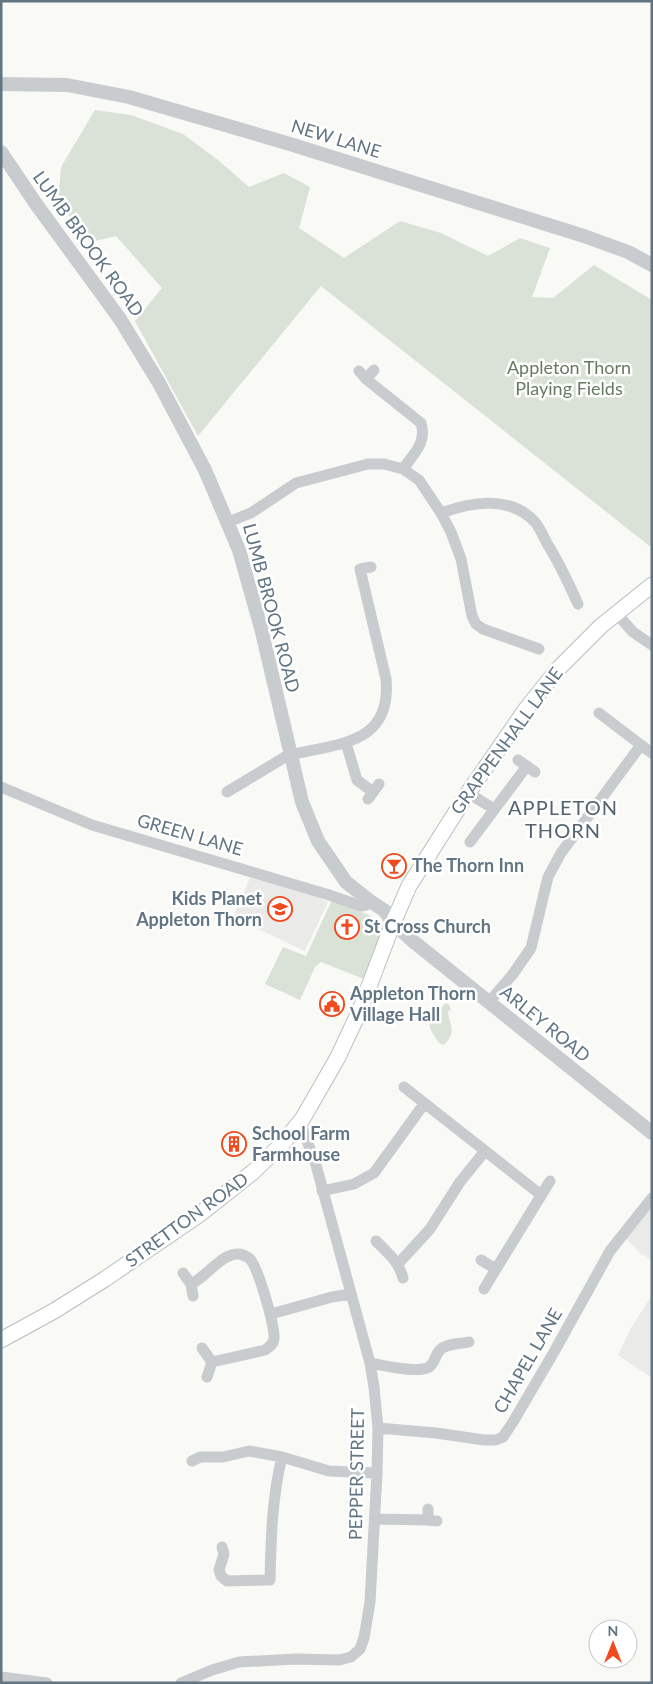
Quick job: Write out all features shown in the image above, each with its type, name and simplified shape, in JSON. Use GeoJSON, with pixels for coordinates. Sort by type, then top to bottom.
{"type":"FeatureCollection","features":[{"type":"Feature","properties":{"kind":"main road","name":"GRAPPENHALL LANE"},"geometry":{"type":"LineString","coordinates":[[393,923],[409,886],[468,792],[509,732],[547,682],[576,649],[616,613],[652,585]]}},
{"type":"Feature","properties":{"kind":"main road","name":"STRETTON ROAD"},"geometry":{"type":"LineString","coordinates":[[1,1340],[54,1311],[200,1214],[253,1172],[283,1143],[300,1122],[324,1082],[360,1010],[393,923]]}},
{"type":"Feature","properties":{"kind":"street","name":"NEW LANE"},"geometry":{"type":"LineString","coordinates":[[1,84],[67,85],[129,97],[290,144],[584,236],[628,252],[652,265]]}},
{"type":"Feature","properties":{"kind":"street","name":"LUMB BROOK ROAD"},"geometry":{"type":"LineString","coordinates":[[1,152],[36,204],[120,319],[159,383],[205,470],[239,550],[261,628],[302,802],[318,841],[346,882],[385,911],[393,923]]}},
{"type":"Feature","properties":{"kind":"street"},"geometry":{"type":"LineString","coordinates":[[366,373],[421,423],[424,432],[422,442],[403,469]]}},
{"type":"Feature","properties":{"kind":"street"},"geometry":{"type":"LineString","coordinates":[[228,522],[252,513],[284,489],[296,483],[368,464],[384,464],[403,469],[419,480],[441,512],[451,532],[460,559],[472,616],[476,624],[483,629],[539,649]]}},
{"type":"Feature","properties":{"kind":"street"},"geometry":{"type":"LineString","coordinates":[[441,512],[461,506],[485,503],[504,504],[523,512],[535,523],[563,571],[579,605]]}},
{"type":"Feature","properties":{"kind":"street"},"geometry":{"type":"LineString","coordinates":[[227,792],[290,754],[346,743],[364,736],[375,726],[384,711],[387,695],[386,679],[360,570],[370,567]]}},
{"type":"Feature","properties":{"kind":"street"},"geometry":{"type":"LineString","coordinates":[[616,613],[633,632],[652,645]]}},
{"type":"Feature","properties":{"kind":"street"},"geometry":{"type":"LineString","coordinates":[[599,713],[652,753]]}},
{"type":"Feature","properties":{"kind":"street"},"geometry":{"type":"LineString","coordinates":[[346,743],[357,780],[373,792]]}},
{"type":"Feature","properties":{"kind":"street"},"geometry":{"type":"LineString","coordinates":[[489,1002],[513,974],[531,948],[548,877],[562,852],[641,745]]}},
{"type":"Feature","properties":{"kind":"street"},"geometry":{"type":"LineString","coordinates":[[470,842],[527,766]]}},
{"type":"Feature","properties":{"kind":"street","name":"GREEN LANE"},"geometry":{"type":"LineString","coordinates":[[1,787],[92,825],[361,906],[366,905],[370,901]]}},
{"type":"Feature","properties":{"kind":"street"},"geometry":{"type":"LineString","coordinates":[[468,792],[494,810]]}},
{"type":"Feature","properties":{"kind":"street","name":"ARLEY ROAD"},"geometry":{"type":"LineString","coordinates":[[393,923],[414,942],[652,1133]]}},
{"type":"Feature","properties":{"kind":"street"},"geometry":{"type":"LineString","coordinates":[[404,1087],[541,1195]]}},
{"type":"Feature","properties":{"kind":"street"},"geometry":{"type":"LineString","coordinates":[[322,1191],[354,1184],[374,1173],[424,1104]]}},
{"type":"Feature","properties":{"kind":"street","name":"PEPPER STREET"},"geometry":{"type":"LineString","coordinates":[[181,1683],[212,1670],[239,1662],[296,1659],[339,1660],[351,1657],[360,1649],[366,1629],[370,1602],[377,1473],[378,1428],[374,1386],[352,1294],[316,1165],[300,1122]]}},
{"type":"Feature","properties":{"kind":"street"},"geometry":{"type":"LineString","coordinates":[[398,1264],[430,1229],[460,1182],[484,1151]]}},
{"type":"Feature","properties":{"kind":"street"},"geometry":{"type":"LineString","coordinates":[[484,1289],[550,1181]]}},
{"type":"Feature","properties":{"kind":"street","name":"CHAPEL LANE"},"geometry":{"type":"LineString","coordinates":[[378,1428],[436,1433],[484,1440],[496,1440],[503,1437],[554,1352],[607,1257],[622,1234],[652,1198]]}},
{"type":"Feature","properties":{"kind":"street"},"geometry":{"type":"LineString","coordinates":[[376,1241],[398,1264],[403,1278]]}},
{"type":"Feature","properties":{"kind":"street"},"geometry":{"type":"LineString","coordinates":[[191,1284],[199,1280],[225,1257],[241,1254],[249,1258],[255,1268],[271,1314],[274,1340],[271,1346],[265,1350],[212,1362]]}},
{"type":"Feature","properties":{"kind":"street"},"geometry":{"type":"LineString","coordinates":[[481,1260],[496,1269]]}},
{"type":"Feature","properties":{"kind":"street"},"geometry":{"type":"LineString","coordinates":[[183,1273],[191,1284],[193,1296]]}},
{"type":"Feature","properties":{"kind":"street"},"geometry":{"type":"LineString","coordinates":[[271,1314],[332,1297],[352,1294]]}},
{"type":"Feature","properties":{"kind":"street"},"geometry":{"type":"LineString","coordinates":[[370,1363],[418,1370],[428,1368],[434,1362],[439,1350],[445,1346],[469,1342]]}},
{"type":"Feature","properties":{"kind":"street"},"geometry":{"type":"LineString","coordinates":[[202,1348],[212,1362]]}},
{"type":"Feature","properties":{"kind":"street"},"geometry":{"type":"LineString","coordinates":[[207,1377],[212,1362]]}},
{"type":"Feature","properties":{"kind":"street"},"geometry":{"type":"LineString","coordinates":[[190,1463],[200,1457],[223,1457],[249,1451],[264,1452],[329,1471],[377,1473]]}},
{"type":"Feature","properties":{"kind":"street"},"geometry":{"type":"LineString","coordinates":[[222,1546],[224,1554],[218,1570],[222,1582],[270,1580],[271,1530],[282,1457]]}},
{"type":"Feature","properties":{"kind":"street"},"geometry":{"type":"LineString","coordinates":[[375,1519],[431,1517]]}},
{"type":"Feature","properties":{"kind":"street"},"geometry":{"type":"LineString","coordinates":[[1,1678],[47,1683]]}},
{"type":"Feature","properties":{"kind":"shaded area","name":"Kids Planet Appleton Thorn"},"geometry":{"type":"Polygon","coordinates":[[[250,878],[304,890],[328,902],[305,951],[233,917],[250,878]]]}},
{"type":"Feature","properties":{"kind":"shaded area"},"geometry":{"type":"Polygon","coordinates":[[[652,1198],[652,1262],[645,1255],[642,1255],[622,1234],[652,1198]]]}},
{"type":"Feature","properties":{"kind":"shaded area"},"geometry":{"type":"Polygon","coordinates":[[[652,1295],[652,1378],[618,1355],[631,1328],[652,1295]]]}},
{"type":"Feature","properties":{"kind":"green space","name":"Appleton Thorn Playing Fields"},"geometry":{"type":"Polygon","coordinates":[[[95,110],[131,115],[183,134],[218,160],[249,187],[284,173],[310,187],[299,228],[344,258],[400,221],[441,233],[488,256],[520,238],[550,248],[532,297],[553,298],[594,265],[652,300],[652,548],[321,286],[198,436],[135,321],[162,288],[116,236],[91,242],[58,203],[61,167],[95,110]]]}},
{"type":"Feature","properties":{"kind":"green space"},"geometry":{"type":"Polygon","coordinates":[[[332,900],[371,916],[368,923],[376,926],[380,937],[364,979],[321,962],[315,967],[300,1000],[265,984],[283,947],[306,956],[332,900]]]}},
{"type":"Feature","properties":{"kind":"green space"},"geometry":{"type":"Polygon","coordinates":[[[446,1003],[451,1009],[448,1012],[452,1033],[444,1045],[438,1042],[431,1031],[430,1021],[434,1014],[446,1003]]]}},
{"type":"Feature","properties":{"kind":"place","name":"The Thorn Inn"},"geometry":{"type":"Point","coordinates":[394,866]}},
{"type":"Feature","properties":{"kind":"place","name":"Kids Planet Appleton Thorn"},"geometry":{"type":"Point","coordinates":[280,909]}},
{"type":"Feature","properties":{"kind":"place","name":"St Cross Church"},"geometry":{"type":"Point","coordinates":[347,927]}},
{"type":"Feature","properties":{"kind":"place","name":"Appleton Thorn Village Hall"},"geometry":{"type":"Point","coordinates":[332,1004]}},
{"type":"Feature","properties":{"kind":"place","name":"School Farm Farmhouse"},"geometry":{"type":"Point","coordinates":[234,1144]}},
{"type":"Feature","properties":{"kind":"district","name":"APPLETON THORN"},"geometry":{"type":"Point","coordinates":[563,820]}}]}
